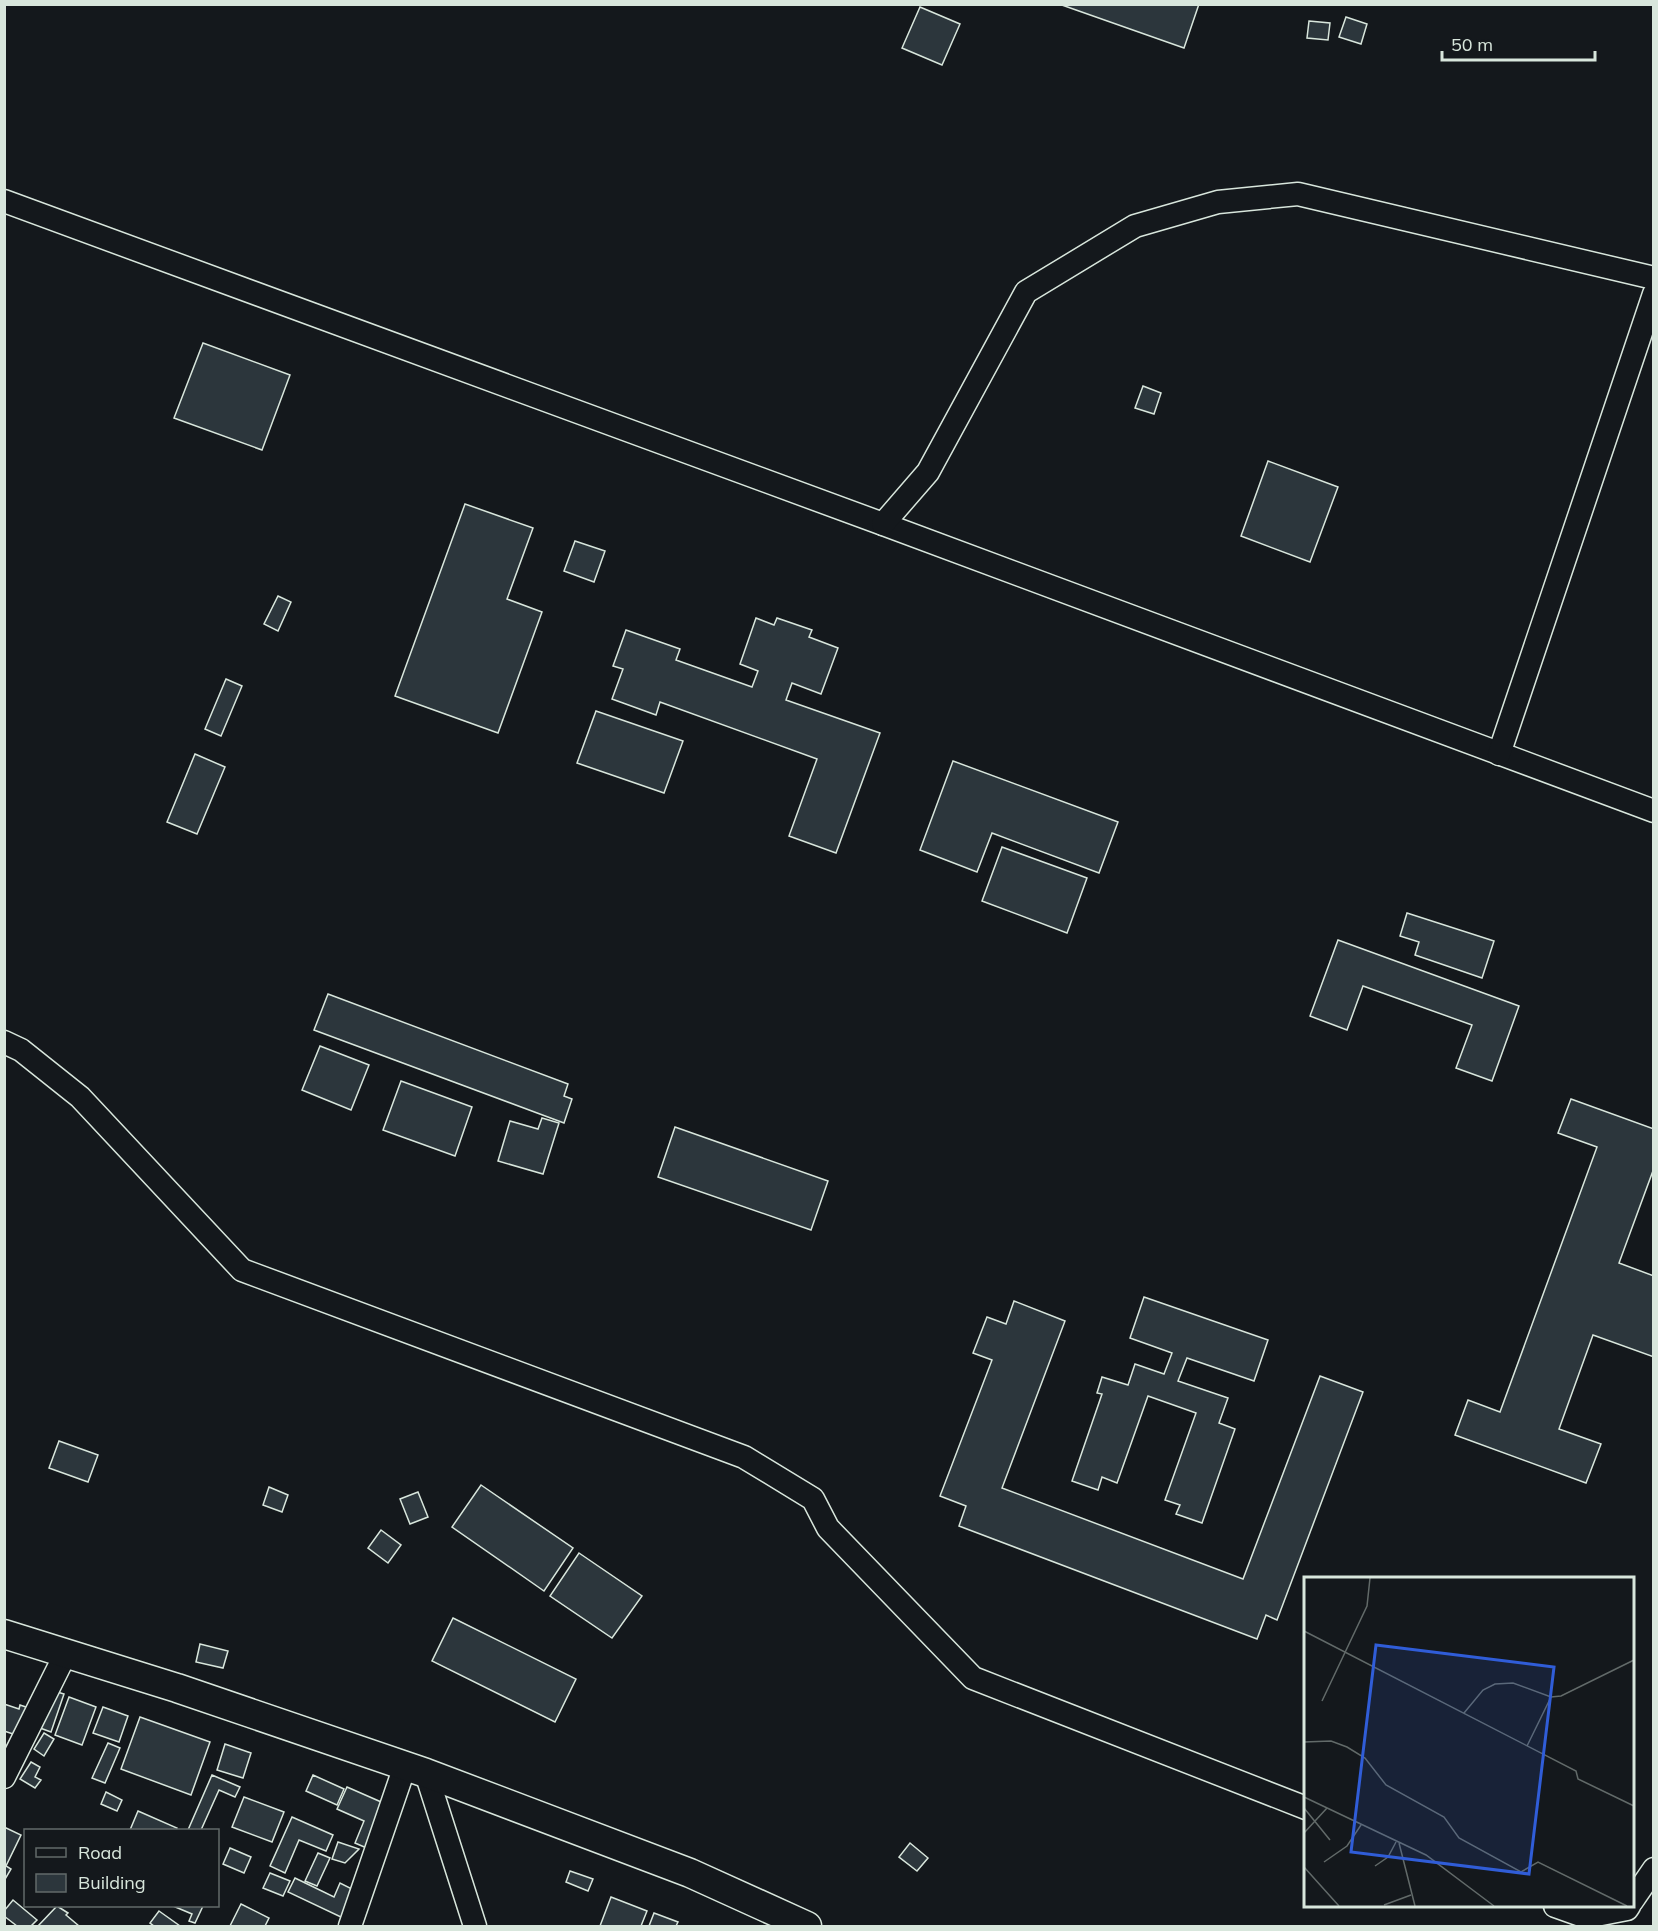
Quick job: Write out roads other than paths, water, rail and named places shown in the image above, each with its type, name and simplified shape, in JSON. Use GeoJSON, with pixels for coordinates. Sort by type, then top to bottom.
{"type":"FeatureCollection","features":[{"type":"Feature","properties":{"kind":"main road"},"geometry":{"type":"LineString","coordinates":[[4,1634],[177,1688],[415,1770],[690,1873],[807,1926]]}},
{"type":"Feature","properties":{"kind":"street"},"geometry":{"type":"LineString","coordinates":[[883,524],[928,472],[1026,292],[1135,226],[1218,202],[1298,194],[1653,279]]}},
{"type":"Feature","properties":{"kind":"street"},"geometry":{"type":"LineString","coordinates":[[4,201],[883,524],[1653,811]]}},
{"type":"Feature","properties":{"kind":"street"},"geometry":{"type":"LineString","coordinates":[[1499,754],[1653,294]]}},
{"type":"Feature","properties":{"kind":"street"},"geometry":{"type":"LineString","coordinates":[[4,1042],[21,1050],[80,1097],[242,1270],[744,1457],[813,1499],[828,1528],[974,1678],[1304,1808]]}},
{"type":"Feature","properties":{"kind":"street"},"geometry":{"type":"LineString","coordinates":[[4,1777],[66,1653]]}},
{"type":"Feature","properties":{"kind":"street"},"geometry":{"type":"LineString","coordinates":[[350,1926],[415,1770]]}},
{"type":"Feature","properties":{"kind":"street"},"geometry":{"type":"LineString","coordinates":[[415,1770],[475,1926]]}},
{"type":"Feature","properties":{"kind":"street"},"geometry":{"type":"LineString","coordinates":[[1634,1898],[1653,1869]]}},
{"type":"Feature","properties":{"kind":"street"},"geometry":{"type":"LineString","coordinates":[[1560,1907],[1586,1917],[1628,1907]]}}]}
